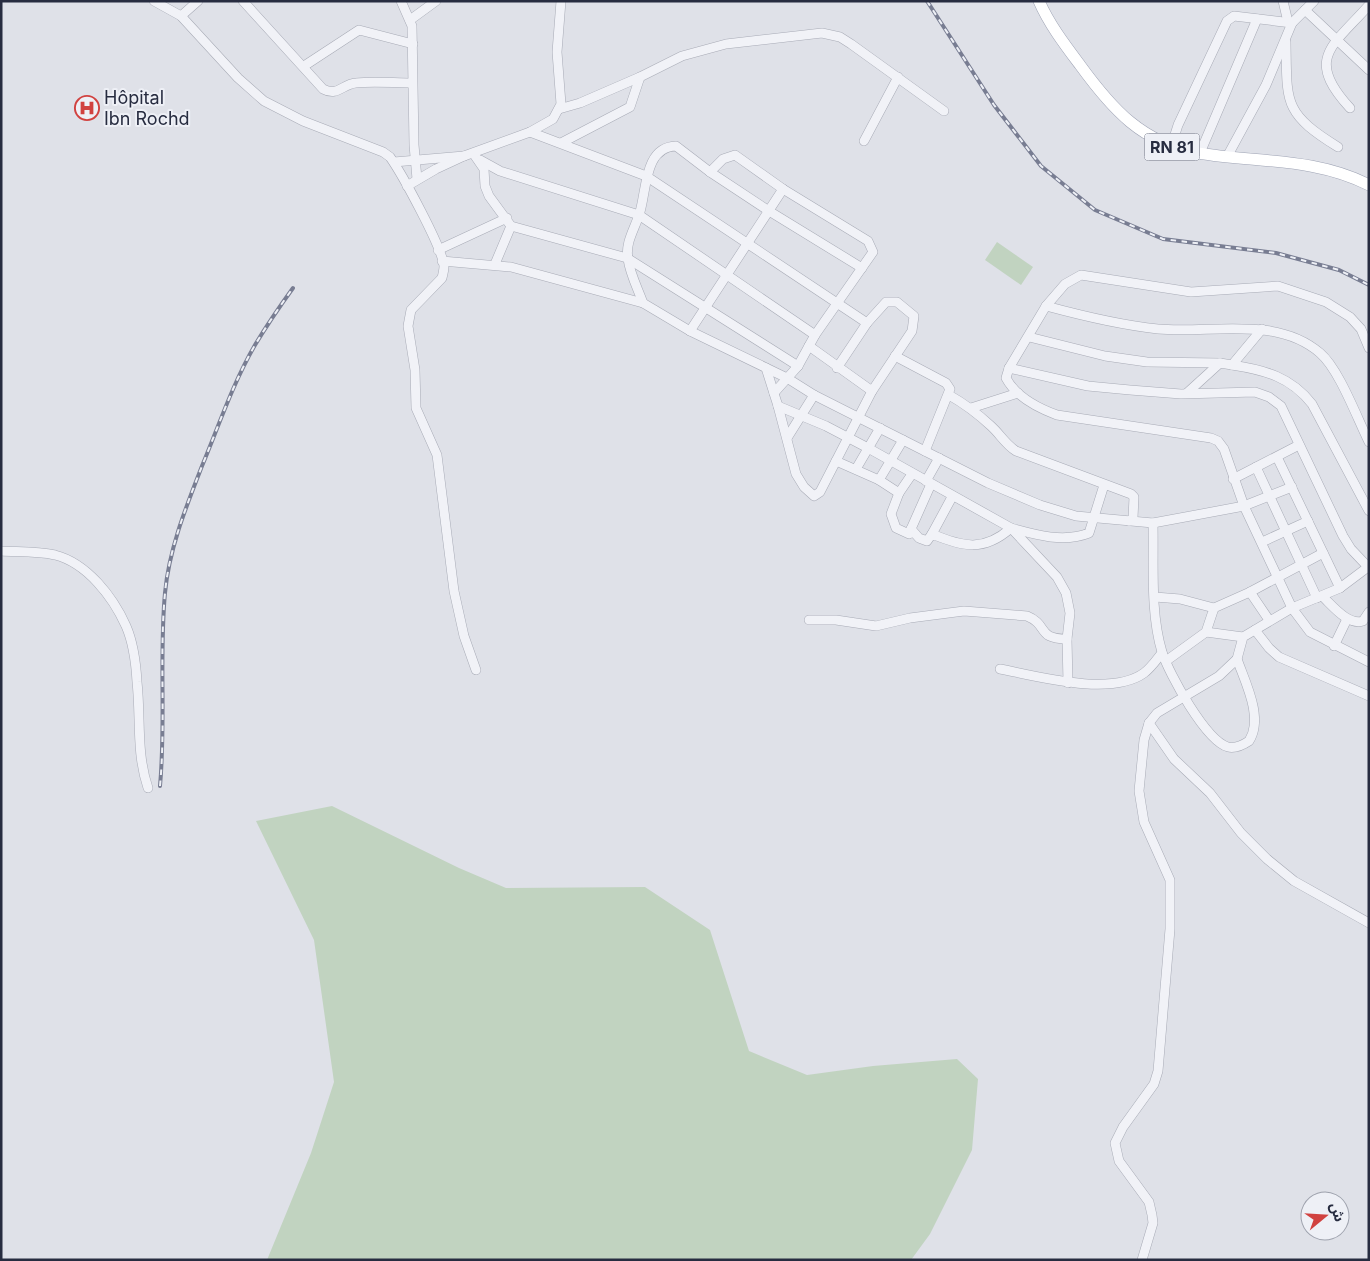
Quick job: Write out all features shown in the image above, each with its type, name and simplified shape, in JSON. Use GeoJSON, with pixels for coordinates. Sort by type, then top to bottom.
{"type":"FeatureCollection","features":[{"type":"Feature","properties":{"kind":"main road","name":"RN 81"},"geometry":{"type":"LineString","coordinates":[[1039,1],[1059,37],[1102,96],[1143,133],[1171,147],[1200,153],[1306,164],[1333,170],[1369,185]]}},
{"type":"Feature","properties":{"kind":"street"},"geometry":{"type":"LineString","coordinates":[[154,1],[181,16],[238,78],[264,101],[303,121],[383,152],[394,162],[438,250],[442,261],[442,278],[412,310],[408,326],[415,370],[416,408],[437,455],[454,591],[464,636],[476,670]]}},
{"type":"Feature","properties":{"kind":"street"},"geometry":{"type":"LineString","coordinates":[[181,16],[198,1]]}},
{"type":"Feature","properties":{"kind":"street"},"geometry":{"type":"LineString","coordinates":[[242,1],[304,66],[323,89],[333,93],[356,83],[412,83]]}},
{"type":"Feature","properties":{"kind":"street"},"geometry":{"type":"LineString","coordinates":[[401,1],[412,26],[412,83],[417,179]]}},
{"type":"Feature","properties":{"kind":"street"},"geometry":{"type":"LineString","coordinates":[[410,20],[436,1]]}},
{"type":"Feature","properties":{"kind":"street"},"geometry":{"type":"LineString","coordinates":[[407,186],[417,179],[470,155],[530,132],[550,121],[559,109],[561,94],[557,52],[561,1]]}},
{"type":"Feature","properties":{"kind":"street"},"geometry":{"type":"LineString","coordinates":[[1283,1],[1290,23]]}},
{"type":"Feature","properties":{"kind":"street"},"geometry":{"type":"LineString","coordinates":[[1228,155],[1266,85],[1290,23],[1314,1]]}},
{"type":"Feature","properties":{"kind":"street"},"geometry":{"type":"LineString","coordinates":[[1350,108],[1328,81],[1326,58],[1337,40],[1369,5]]}},
{"type":"Feature","properties":{"kind":"street"},"geometry":{"type":"LineString","coordinates":[[1305,10],[1369,70]]}},
{"type":"Feature","properties":{"kind":"street"},"geometry":{"type":"LineString","coordinates":[[1171,147],[1178,125],[1227,21],[1234,16],[1290,23]]}},
{"type":"Feature","properties":{"kind":"street"},"geometry":{"type":"LineString","coordinates":[[1200,153],[1257,19]]}},
{"type":"Feature","properties":{"kind":"street"},"geometry":{"type":"LineString","coordinates":[[304,66],[358,30],[413,44]]}},
{"type":"Feature","properties":{"kind":"street"},"geometry":{"type":"LineString","coordinates":[[559,109],[580,103],[696,51],[726,44],[822,33],[840,37],[944,111]]}},
{"type":"Feature","properties":{"kind":"street"},"geometry":{"type":"LineString","coordinates":[[1286,37],[1287,85],[1290,104],[1310,129],[1338,147]]}},
{"type":"Feature","properties":{"kind":"street"},"geometry":{"type":"LineString","coordinates":[[561,143],[630,107],[640,77]]}},
{"type":"Feature","properties":{"kind":"street"},"geometry":{"type":"LineString","coordinates":[[864,141],[898,78]]}},
{"type":"Feature","properties":{"kind":"street"},"geometry":{"type":"LineString","coordinates":[[530,132],[646,176],[746,245],[867,323]]}},
{"type":"Feature","properties":{"kind":"street"},"geometry":{"type":"LineString","coordinates":[[643,303],[627,258],[629,240],[639,215],[646,176],[654,160],[664,149],[671,146],[676,146],[710,172],[768,211],[862,268]]}},
{"type":"Feature","properties":{"kind":"street"},"geometry":{"type":"LineString","coordinates":[[394,162],[470,155],[500,171],[639,215],[815,335]]}},
{"type":"Feature","properties":{"kind":"street"},"geometry":{"type":"LineString","coordinates":[[470,155],[484,169],[485,186],[489,196],[509,222],[627,258],[798,366]]}},
{"type":"Feature","properties":{"kind":"street"},"geometry":{"type":"LineString","coordinates":[[710,172],[723,159],[735,155],[783,189],[870,244],[873,252],[815,335],[798,366],[774,393]]}},
{"type":"Feature","properties":{"kind":"street"},"geometry":{"type":"LineString","coordinates":[[690,331],[707,308],[783,189]]}},
{"type":"Feature","properties":{"kind":"street"},"geometry":{"type":"LineString","coordinates":[[438,250],[509,222]]}},
{"type":"Feature","properties":{"kind":"street"},"geometry":{"type":"LineString","coordinates":[[495,264],[509,222]]}},
{"type":"Feature","properties":{"kind":"street"},"geometry":{"type":"LineString","coordinates":[[442,261],[512,266],[643,303],[690,331],[786,378],[814,395],[988,483],[1040,505],[1076,516],[1153,523],[1244,506],[1292,487]]}},
{"type":"Feature","properties":{"kind":"street"},"geometry":{"type":"LineString","coordinates":[[1369,348],[1360,329],[1350,317],[1326,302],[1278,286],[1191,292],[1081,275],[1064,284],[1046,306],[1009,368],[1006,378],[1018,393],[1042,410],[1057,415],[1211,438],[1222,444],[1244,506],[1292,608],[1310,632],[1334,646],[1369,662]]}},
{"type":"Feature","properties":{"kind":"street"},"geometry":{"type":"LineString","coordinates":[[766,368],[796,474],[812,496],[819,494],[872,391],[912,332],[914,316],[892,300],[882,305],[867,323],[837,368]]}},
{"type":"Feature","properties":{"kind":"street"},"geometry":{"type":"LineString","coordinates":[[1046,306],[1100,320],[1159,329],[1262,329],[1286,334],[1319,352],[1330,363],[1369,442]]}},
{"type":"Feature","properties":{"kind":"street"},"geometry":{"type":"LineString","coordinates":[[1232,365],[1262,329]]}},
{"type":"Feature","properties":{"kind":"street"},"geometry":{"type":"LineString","coordinates":[[1029,337],[1105,356],[1147,362],[1220,363],[1280,376],[1302,391],[1312,404],[1369,511]]}},
{"type":"Feature","properties":{"kind":"street"},"geometry":{"type":"LineString","coordinates":[[809,346],[837,368],[872,391]]}},
{"type":"Feature","properties":{"kind":"street"},"geometry":{"type":"LineString","coordinates":[[895,356],[946,384],[950,389],[925,451]]}},
{"type":"Feature","properties":{"kind":"street"},"geometry":{"type":"LineString","coordinates":[[1187,393],[1220,363]]}},
{"type":"Feature","properties":{"kind":"street"},"geometry":{"type":"LineString","coordinates":[[1000,669],[1068,683],[1092,684],[1128,679],[1144,673],[1164,657],[1206,632],[1243,637],[1292,608],[1340,588],[1368,568],[1351,549],[1343,536],[1281,406],[1269,397],[1255,392],[1187,393],[1088,386],[1009,368]]}},
{"type":"Feature","properties":{"kind":"street"},"geometry":{"type":"LineString","coordinates":[[971,408],[1018,393]]}},
{"type":"Feature","properties":{"kind":"street"},"geometry":{"type":"LineString","coordinates":[[787,438],[803,416],[814,395]]}},
{"type":"Feature","properties":{"kind":"street"},"geometry":{"type":"LineString","coordinates":[[949,395],[971,408],[992,427],[1006,445],[1016,451],[1133,495],[1133,518],[1129,521]]}},
{"type":"Feature","properties":{"kind":"street"},"geometry":{"type":"LineString","coordinates":[[778,406],[803,416],[868,448],[952,497],[1011,528],[1044,537],[1081,537],[1089,533],[1104,485]]}},
{"type":"Feature","properties":{"kind":"street"},"geometry":{"type":"LineString","coordinates":[[856,469],[880,428]]}},
{"type":"Feature","properties":{"kind":"street"},"geometry":{"type":"LineString","coordinates":[[879,480],[903,440]]}},
{"type":"Feature","properties":{"kind":"street"},"geometry":{"type":"LineString","coordinates":[[1233,479],[1299,445]]}},
{"type":"Feature","properties":{"kind":"street"},"geometry":{"type":"LineString","coordinates":[[1277,456],[1340,588]]}},
{"type":"Feature","properties":{"kind":"street"},"geometry":{"type":"LineString","coordinates":[[912,474],[899,493],[891,514],[895,526],[909,534],[939,458]]}},
{"type":"Feature","properties":{"kind":"street"},"geometry":{"type":"LineString","coordinates":[[836,461],[879,480],[899,493]]}},
{"type":"Feature","properties":{"kind":"street"},"geometry":{"type":"LineString","coordinates":[[1256,467],[1300,564],[1320,597],[1347,619],[1360,622],[1369,612]]}},
{"type":"Feature","properties":{"kind":"street"},"geometry":{"type":"LineString","coordinates":[[912,529],[919,538],[927,541],[952,497]]}},
{"type":"Feature","properties":{"kind":"street"},"geometry":{"type":"LineString","coordinates":[[1262,542],[1308,521]]}},
{"type":"Feature","properties":{"kind":"street"},"geometry":{"type":"LineString","coordinates":[[1153,523],[1155,597],[1164,657],[1185,696],[1212,737],[1221,744],[1236,748],[1249,741],[1256,724],[1247,687],[1237,659]]}},
{"type":"Feature","properties":{"kind":"street"},"geometry":{"type":"LineString","coordinates":[[932,534],[955,544],[970,546],[999,539],[1011,528]]}},
{"type":"Feature","properties":{"kind":"street"},"geometry":{"type":"LineString","coordinates":[[1011,528],[1057,577],[1066,593],[1070,614],[1067,639],[1068,683]]}},
{"type":"Feature","properties":{"kind":"street"},"geometry":{"type":"LineString","coordinates":[[1,551],[56,555],[83,570],[96,580],[107,594],[126,626],[131,643],[138,682],[140,758],[148,788]]}},
{"type":"Feature","properties":{"kind":"street"},"geometry":{"type":"LineString","coordinates":[[1155,597],[1180,599],[1214,608],[1250,592],[1323,553]]}},
{"type":"Feature","properties":{"kind":"street"},"geometry":{"type":"LineString","coordinates":[[1250,592],[1270,620]]}},
{"type":"Feature","properties":{"kind":"street"},"geometry":{"type":"LineString","coordinates":[[1206,632],[1214,608]]}},
{"type":"Feature","properties":{"kind":"street"},"geometry":{"type":"LineString","coordinates":[[808,620],[836,620],[876,626],[910,618],[964,611],[1027,616],[1035,620],[1046,636],[1052,639],[1067,639]]}},
{"type":"Feature","properties":{"kind":"street"},"geometry":{"type":"LineString","coordinates":[[1334,646],[1347,619]]}},
{"type":"Feature","properties":{"kind":"street"},"geometry":{"type":"LineString","coordinates":[[1255,630],[1268,648],[1280,657],[1369,696]]}},
{"type":"Feature","properties":{"kind":"street"},"geometry":{"type":"LineString","coordinates":[[1142,1260],[1153,1224],[1152,1215],[1148,1202],[1119,1161],[1115,1143],[1123,1126],[1154,1084],[1160,1057],[1170,929],[1170,880],[1144,822],[1139,791],[1140,764],[1149,723],[1167,706],[1219,676],[1237,659],[1243,637]]}},
{"type":"Feature","properties":{"kind":"street"},"geometry":{"type":"LineString","coordinates":[[1149,723],[1174,759],[1210,793],[1241,833],[1268,859],[1294,881],[1369,923]]}},
{"type":"Feature","properties":{"kind":"green space"},"geometry":{"type":"Polygon","coordinates":[[[997,242],[1033,267],[1021,285],[985,260],[997,242]]]}},
{"type":"Feature","properties":{"kind":"green space"},"geometry":{"type":"Polygon","coordinates":[[[332,806],[459,868],[506,888],[645,887],[710,930],[749,1051],[807,1075],[873,1066],[957,1059],[978,1079],[972,1150],[930,1234],[911,1260],[267,1260],[311,1153],[334,1082],[314,940],[256,821],[332,806]]]}},
{"type":"Feature","properties":{"kind":"railway"},"geometry":{"type":"LineString","coordinates":[[927,1],[994,105],[1041,166],[1095,210],[1163,239],[1276,253],[1339,270],[1369,285]]}},
{"type":"Feature","properties":{"kind":"railway"},"geometry":{"type":"LineString","coordinates":[[160,786],[162,762],[163,617],[167,577],[174,544],[196,481],[240,374],[247,359],[293,288]]}},
{"type":"Feature","properties":{"kind":"place","name":"Hôpital Ibn Rochd"},"geometry":{"type":"Point","coordinates":[87,108]}}]}
